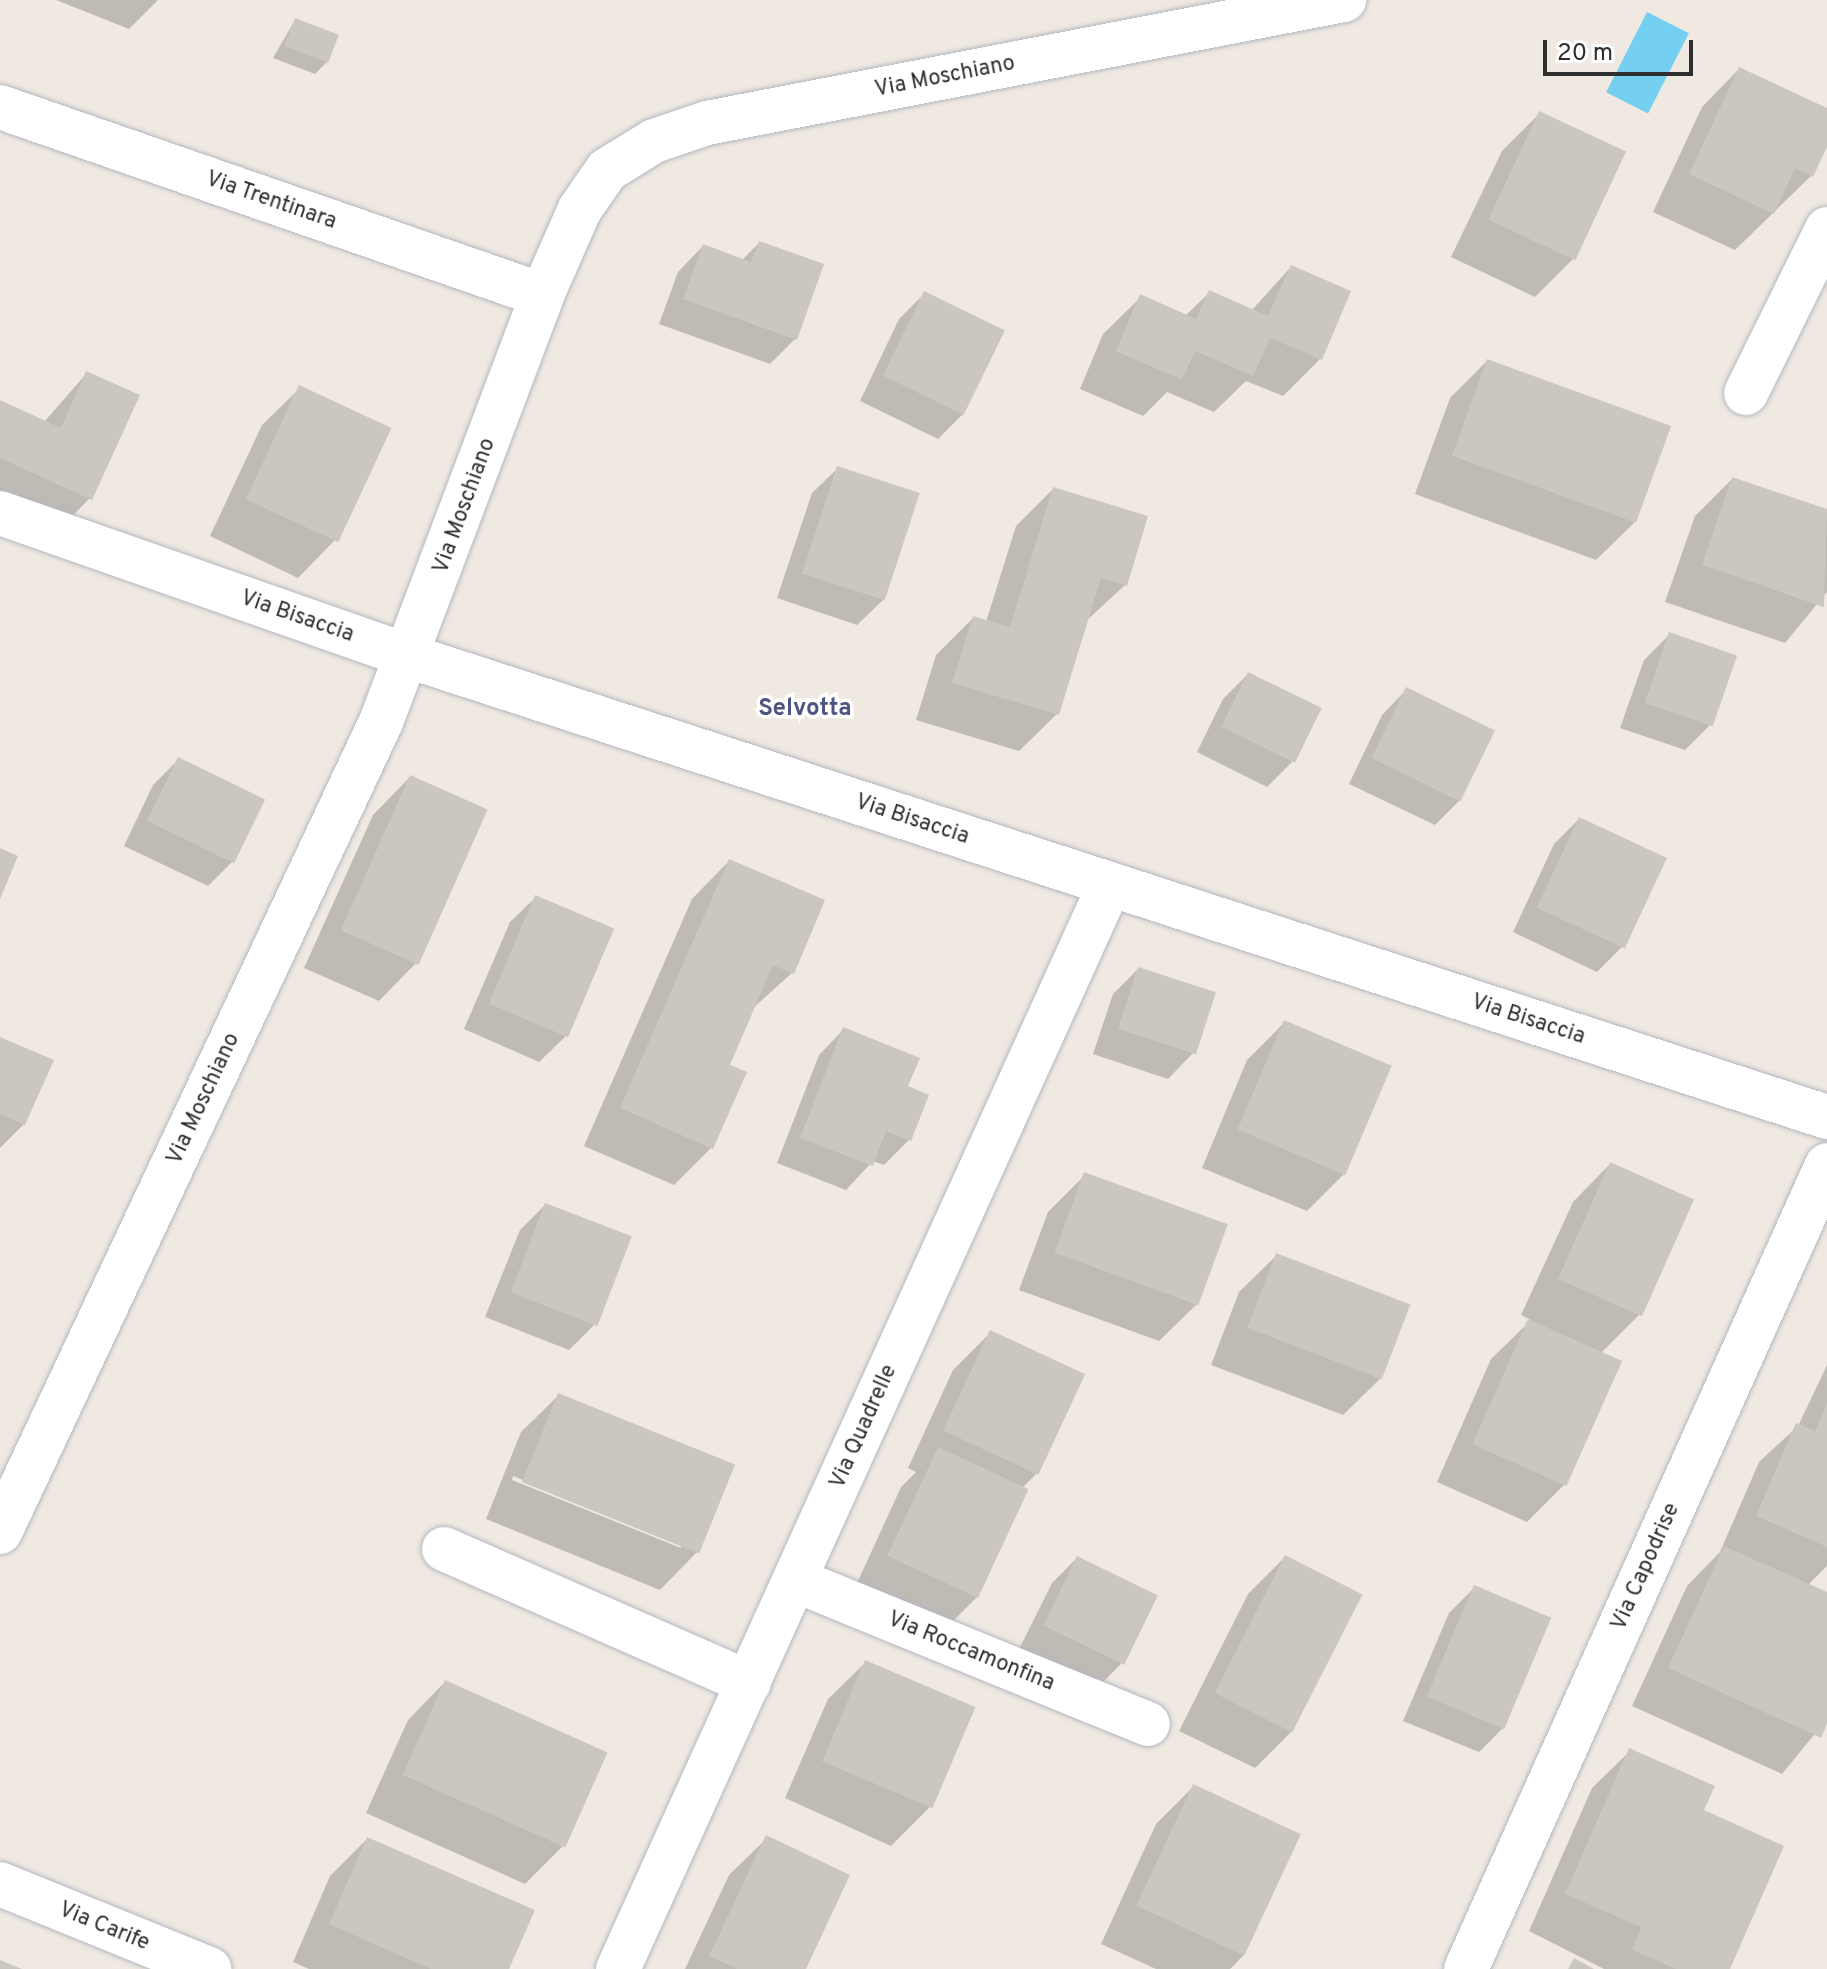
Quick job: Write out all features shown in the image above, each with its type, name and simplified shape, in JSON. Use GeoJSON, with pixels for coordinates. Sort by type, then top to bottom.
{"type":"FeatureCollection","features":[{"type":"Feature","properties":{"kind":"street","name":"Via Moschiano"},"geometry":{"type":"LineString","coordinates":[[0,1532],[408,656],[542,295],[595,185],[624,157],[670,135],[1344,0]]}},
{"type":"Feature","properties":{"kind":"street","name":"Via Trentinara"},"geometry":{"type":"LineString","coordinates":[[0,107],[542,295]]}},
{"type":"Feature","properties":{"kind":"street"},"geometry":{"type":"LineString","coordinates":[[1746,393],[1827,229]]}},
{"type":"Feature","properties":{"kind":"street","name":"Via Bisaccia"},"geometry":{"type":"LineString","coordinates":[[0,513],[408,656],[1827,1117]]}},
{"type":"Feature","properties":{"kind":"street","name":"Via Quadrelle"},"geometry":{"type":"LineString","coordinates":[[618,1969],[1110,884]]}},
{"type":"Feature","properties":{"kind":"street","name":"Via Capodrise"},"geometry":{"type":"LineString","coordinates":[[1466,1969],[1827,1165]]}},
{"type":"Feature","properties":{"kind":"street"},"geometry":{"type":"LineString","coordinates":[[444,1549],[749,1683]]}},
{"type":"Feature","properties":{"kind":"street","name":"Via Roccamonfina"},"geometry":{"type":"LineString","coordinates":[[795,1580],[1148,1724]]}},
{"type":"Feature","properties":{"kind":"street","name":"Via Carife"},"geometry":{"type":"LineString","coordinates":[[0,1884],[209,1969]]}},
{"type":"Feature","properties":{"kind":"water"},"geometry":{"type":"Polygon","coordinates":[[[1647,12],[1689,33],[1648,114],[1606,92],[1647,12]]]}},
{"type":"Feature","properties":{"kind":"building"},"geometry":{"type":"Polygon","coordinates":[[[295,18],[339,35],[328,63],[284,46],[295,18]]]}},
{"type":"Feature","properties":{"kind":"building"},"geometry":{"type":"Polygon","coordinates":[[[1739,67],[1827,108],[1827,147],[1813,177],[1795,168],[1774,214],[1689,174],[1739,67]]]}},
{"type":"Feature","properties":{"kind":"building"},"geometry":{"type":"Polygon","coordinates":[[[1539,111],[1626,152],[1575,260],[1488,220],[1539,111]]]}},
{"type":"Feature","properties":{"kind":"building"},"geometry":{"type":"Polygon","coordinates":[[[759,241],[824,264],[797,340],[683,299],[703,244],[751,262],[759,241]]]}},
{"type":"Feature","properties":{"kind":"building"},"geometry":{"type":"Polygon","coordinates":[[[1291,265],[1351,291],[1322,360],[1270,338],[1253,376],[1195,351],[1182,380],[1116,351],[1140,294],[1196,319],[1209,290],[1268,316],[1291,265]]]}},
{"type":"Feature","properties":{"kind":"building"},"geometry":{"type":"Polygon","coordinates":[[[924,291],[1005,330],[964,415],[883,375],[924,291]]]}},
{"type":"Feature","properties":{"kind":"building"},"geometry":{"type":"Polygon","coordinates":[[[1487,359],[1671,426],[1636,523],[1452,456],[1487,359]]]}},
{"type":"Feature","properties":{"kind":"building"},"geometry":{"type":"Polygon","coordinates":[[[86,371],[140,395],[92,500],[0,458],[0,400],[61,428],[86,371]]]}},
{"type":"Feature","properties":{"kind":"building"},"geometry":{"type":"Polygon","coordinates":[[[299,385],[391,428],[338,542],[246,499],[299,385]]]}},
{"type":"Feature","properties":{"kind":"building"},"geometry":{"type":"Polygon","coordinates":[[[837,466],[920,493],[885,600],[802,573],[837,466]]]}},
{"type":"Feature","properties":{"kind":"building"},"geometry":{"type":"Polygon","coordinates":[[[1732,477],[1827,509],[1824,607],[1702,565],[1732,477]]]}},
{"type":"Feature","properties":{"kind":"building"},"geometry":{"type":"Polygon","coordinates":[[[1053,487],[1148,516],[1127,586],[1101,578],[1059,715],[952,683],[973,616],[1010,627],[1053,487]]]}},
{"type":"Feature","properties":{"kind":"building"},"geometry":{"type":"Polygon","coordinates":[[[1669,632],[1737,655],[1713,726],[1645,703],[1669,632]]]}},
{"type":"Feature","properties":{"kind":"building"},"geometry":{"type":"Polygon","coordinates":[[[1248,672],[1322,708],[1295,763],[1221,727],[1248,672]]]}},
{"type":"Feature","properties":{"kind":"building"},"geometry":{"type":"Polygon","coordinates":[[[1406,687],[1495,730],[1460,801],[1371,758],[1406,687]]]}},
{"type":"Feature","properties":{"kind":"building"},"geometry":{"type":"Polygon","coordinates":[[[178,757],[265,800],[234,863],[147,821],[178,757]]]}},
{"type":"Feature","properties":{"kind":"building"},"geometry":{"type":"Polygon","coordinates":[[[410,775],[488,810],[419,965],[341,930],[410,775]]]}},
{"type":"Feature","properties":{"kind":"building"},"geometry":{"type":"Polygon","coordinates":[[[1579,817],[1667,858],[1625,949],[1537,908],[1579,817]]]}},
{"type":"Feature","properties":{"kind":"building"},"geometry":{"type":"Polygon","coordinates":[[[0,848],[18,856],[0,899],[0,848]]]}},
{"type":"Feature","properties":{"kind":"building"},"geometry":{"type":"Polygon","coordinates":[[[729,859],[825,900],[794,974],[773,965],[730,1065],[747,1072],[713,1149],[620,1108],[729,859]]]}},
{"type":"Feature","properties":{"kind":"building"},"geometry":{"type":"Polygon","coordinates":[[[535,895],[614,929],[568,1037],[489,1004],[535,895]]]}},
{"type":"Feature","properties":{"kind":"building"},"geometry":{"type":"Polygon","coordinates":[[[1138,967],[1216,992],[1196,1054],[1118,1029],[1138,967]]]}},
{"type":"Feature","properties":{"kind":"building"},"geometry":{"type":"Polygon","coordinates":[[[1284,1020],[1392,1066],[1345,1175],[1238,1130],[1284,1020]]]}},
{"type":"Feature","properties":{"kind":"building"},"geometry":{"type":"Polygon","coordinates":[[[843,1027],[920,1058],[908,1086],[929,1095],[911,1141],[886,1131],[873,1166],[800,1138],[843,1027]]]}},
{"type":"Feature","properties":{"kind":"building"},"geometry":{"type":"Polygon","coordinates":[[[0,1037],[54,1060],[25,1125],[0,1114],[0,1037]]]}},
{"type":"Feature","properties":{"kind":"building"},"geometry":{"type":"Polygon","coordinates":[[[1610,1162],[1694,1199],[1642,1316],[1558,1279],[1610,1162]]]}},
{"type":"Feature","properties":{"kind":"building"},"geometry":{"type":"Polygon","coordinates":[[[1084,1172],[1228,1224],[1198,1305],[1055,1253],[1084,1172]]]}},
{"type":"Feature","properties":{"kind":"building"},"geometry":{"type":"Polygon","coordinates":[[[545,1203],[632,1236],[597,1326],[511,1293],[545,1203]]]}},
{"type":"Feature","properties":{"kind":"building"},"geometry":{"type":"Polygon","coordinates":[[[1276,1253],[1410,1305],[1382,1379],[1247,1328],[1276,1253]]]}},
{"type":"Feature","properties":{"kind":"building"},"geometry":{"type":"Polygon","coordinates":[[[1528,1319],[1622,1361],[1566,1486],[1472,1444],[1528,1319]]]}},
{"type":"Feature","properties":{"kind":"building"},"geometry":{"type":"Polygon","coordinates":[[[990,1330],[1085,1374],[1038,1475],[943,1431],[990,1330]]]}},
{"type":"Feature","properties":{"kind":"building"},"geometry":{"type":"Polygon","coordinates":[[[558,1393],[735,1465],[699,1554],[522,1482],[558,1393]]]}},
{"type":"Feature","properties":{"kind":"building"},"geometry":{"type":"Polygon","coordinates":[[[1827,1403],[1827,1547],[1756,1516],[1796,1423],[1815,1431],[1827,1403]]]}},
{"type":"Feature","properties":{"kind":"building"},"geometry":{"type":"Polygon","coordinates":[[[938,1447],[1029,1489],[978,1598],[887,1556],[938,1447]]]}},
{"type":"Feature","properties":{"kind":"building"},"geometry":{"type":"Polygon","coordinates":[[[1724,1546],[1827,1592],[1827,1724],[1821,1738],[1668,1668],[1724,1546]]]}},
{"type":"Feature","properties":{"kind":"building"},"geometry":{"type":"Polygon","coordinates":[[[1285,1555],[1363,1594],[1292,1733],[1215,1693],[1285,1555]]]}},
{"type":"Feature","properties":{"kind":"building"},"geometry":{"type":"Polygon","coordinates":[[[1077,1556],[1158,1595],[1124,1665],[1043,1625],[1077,1556]]]}},
{"type":"Feature","properties":{"kind":"building"},"geometry":{"type":"Polygon","coordinates":[[[1474,1585],[1551,1618],[1504,1729],[1427,1696],[1474,1585]]]}},
{"type":"Feature","properties":{"kind":"building"},"geometry":{"type":"Polygon","coordinates":[[[865,1660],[975,1707],[932,1808],[822,1761],[865,1660]]]}},
{"type":"Feature","properties":{"kind":"building"},"geometry":{"type":"Polygon","coordinates":[[[445,1680],[608,1752],[565,1847],[403,1775],[445,1680]]]}},
{"type":"Feature","properties":{"kind":"building"},"geometry":{"type":"Polygon","coordinates":[[[1629,1748],[1715,1786],[1704,1810],[1784,1846],[1730,1969],[1676,1969],[1632,1950],[1641,1927],[1565,1894],[1629,1748]]]}},
{"type":"Feature","properties":{"kind":"building"},"geometry":{"type":"Polygon","coordinates":[[[1193,1784],[1301,1834],[1244,1956],[1136,1905],[1193,1784]]]}},
{"type":"Feature","properties":{"kind":"building"},"geometry":{"type":"Polygon","coordinates":[[[766,1835],[850,1875],[806,1969],[737,1969],[709,1956],[766,1835]]]}},
{"type":"Feature","properties":{"kind":"building"},"geometry":{"type":"Polygon","coordinates":[[[367,1837],[535,1910],[509,1969],[431,1969],[329,1924],[367,1837]]]}},
{"type":"Feature","properties":{"kind":"building"},"geometry":{"type":"Polygon","coordinates":[[[1574,1958],[1594,1969],[1568,1969],[1574,1958]]]}},
{"type":"Feature","properties":{"kind":"building"},"geometry":{"type":"Polygon","coordinates":[[[0,1960],[22,1969],[0,1969],[0,1960]]]}},
{"type":"Feature","properties":{"kind":"district","name":"Selvotta"},"geometry":{"type":"Point","coordinates":[805,710]}}]}
